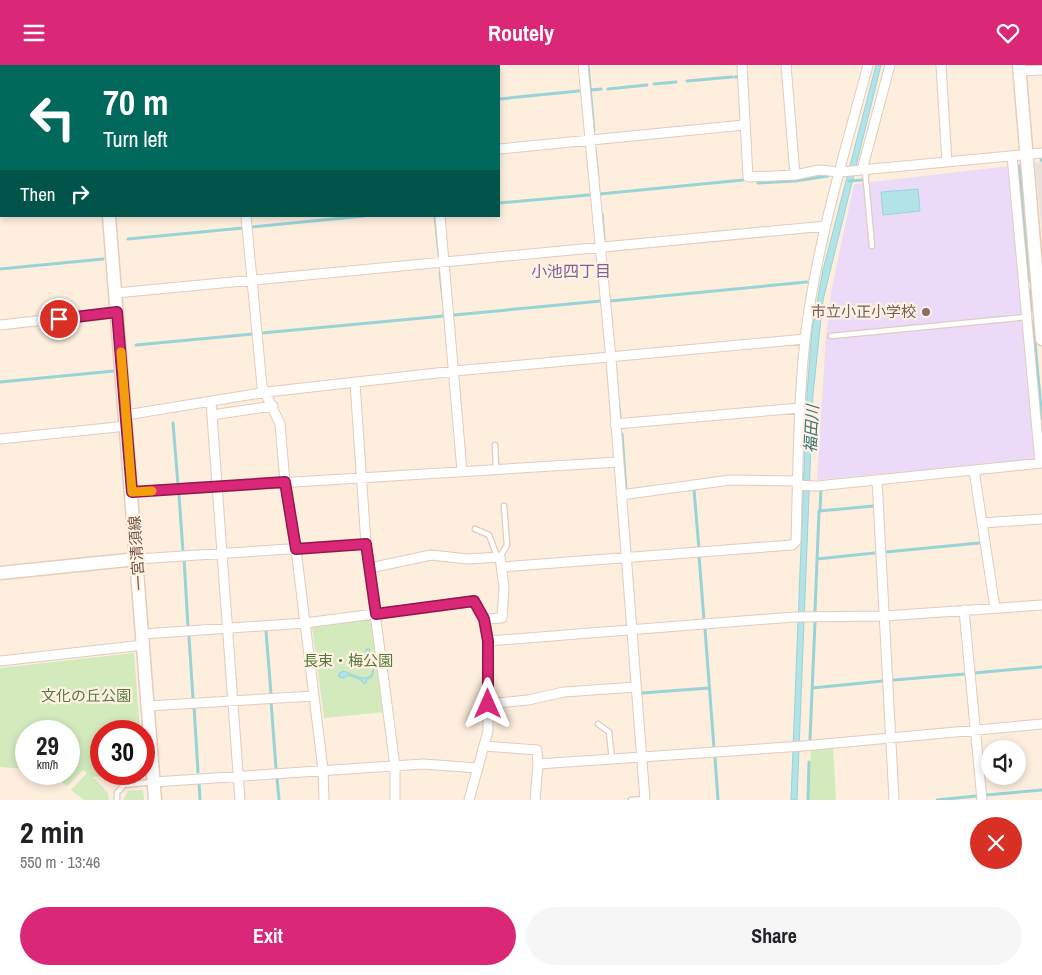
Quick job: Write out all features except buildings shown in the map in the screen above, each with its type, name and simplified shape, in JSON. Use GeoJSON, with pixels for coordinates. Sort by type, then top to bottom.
{"type":"FeatureCollection","features":[{"type":"Feature","properties":{"kind":"main road"},"geometry":{"type":"LineString","coordinates":[[1020,68],[1025,155],[1042,339]]}},
{"type":"Feature","properties":{"kind":"main road","name":"一宮清須線"},"geometry":{"type":"LineString","coordinates":[[109,217],[138,559],[149,720]]}},
{"type":"Feature","properties":{"kind":"main road"},"geometry":{"type":"LineString","coordinates":[[0,573],[138,559]]}},
{"type":"Feature","properties":{"kind":"main road","name":"一宮清須線"},"geometry":{"type":"LineString","coordinates":[[154,785],[155,800]]}},
{"type":"Feature","properties":{"kind":"street"},"geometry":{"type":"LineString","coordinates":[[583,65],[616,425],[645,800]]}},
{"type":"Feature","properties":{"kind":"street"},"geometry":{"type":"LineString","coordinates":[[742,65],[748,177],[795,175],[819,170],[842,172],[1042,153]]}},
{"type":"Feature","properties":{"kind":"street"},"geometry":{"type":"LineString","coordinates":[[786,65],[795,175]]}},
{"type":"Feature","properties":{"kind":"street"},"geometry":{"type":"LineString","coordinates":[[502,567],[792,545],[796,541],[800,408],[805,339],[826,226],[842,172],[868,65]]}},
{"type":"Feature","properties":{"kind":"street"},"geometry":{"type":"LineString","coordinates":[[861,170],[890,65]]}},
{"type":"Feature","properties":{"kind":"street"},"geometry":{"type":"LineString","coordinates":[[941,65],[947,162]]}},
{"type":"Feature","properties":{"kind":"street"},"geometry":{"type":"LineString","coordinates":[[1020,68],[1042,70]]}},
{"type":"Feature","properties":{"kind":"street"},"geometry":{"type":"LineString","coordinates":[[500,149],[744,125]]}},
{"type":"Feature","properties":{"kind":"street"},"geometry":{"type":"LineString","coordinates":[[621,495],[730,480],[814,486],[1041,463],[1012,156]]}},
{"type":"Feature","properties":{"kind":"street"},"geometry":{"type":"LineString","coordinates":[[246,217],[262,386],[267,392],[280,424],[285,482],[296,549],[323,770],[324,800]]}},
{"type":"Feature","properties":{"kind":"street"},"geometry":{"type":"LineString","coordinates":[[440,217],[455,371],[462,471]]}},
{"type":"Feature","properties":{"kind":"street"},"geometry":{"type":"LineString","coordinates":[[116,293],[826,226]]}},
{"type":"Feature","properties":{"kind":"street"},"geometry":{"type":"LineString","coordinates":[[0,325],[117,312]]}},
{"type":"Feature","properties":{"kind":"street"},"geometry":{"type":"LineString","coordinates":[[1026,317],[1040,316]]}},
{"type":"Feature","properties":{"kind":"street"},"geometry":{"type":"LineString","coordinates":[[0,439],[126,421],[267,392],[455,371],[610,359],[805,339]]}},
{"type":"Feature","properties":{"kind":"street"},"geometry":{"type":"LineString","coordinates":[[355,383],[366,544],[395,766],[395,800]]}},
{"type":"Feature","properties":{"kind":"street"},"geometry":{"type":"LineString","coordinates":[[211,402],[219,487],[240,800]]}},
{"type":"Feature","properties":{"kind":"street"},"geometry":{"type":"LineString","coordinates":[[212,415],[273,406]]}},
{"type":"Feature","properties":{"kind":"street"},"geometry":{"type":"LineString","coordinates":[[616,425],[800,408]]}},
{"type":"Feature","properties":{"kind":"street"},"geometry":{"type":"LineString","coordinates":[[132,492],[496,468],[618,462]]}},
{"type":"Feature","properties":{"kind":"street"},"geometry":{"type":"LineString","coordinates":[[974,470],[995,608]]}},
{"type":"Feature","properties":{"kind":"street"},"geometry":{"type":"LineString","coordinates":[[877,480],[894,800]]}},
{"type":"Feature","properties":{"kind":"street"},"geometry":{"type":"LineString","coordinates":[[982,523],[1042,519]]}},
{"type":"Feature","properties":{"kind":"street"},"geometry":{"type":"LineString","coordinates":[[138,559],[366,544]]}},
{"type":"Feature","properties":{"kind":"street"},"geometry":{"type":"LineString","coordinates":[[370,568],[431,555],[468,559],[499,558],[502,567],[502,617],[484,619]]}},
{"type":"Feature","properties":{"kind":"street"},"geometry":{"type":"LineString","coordinates":[[0,661],[228,629],[304,623],[474,601],[484,619],[488,641],[488,731],[468,800]]}},
{"type":"Feature","properties":{"kind":"street"},"geometry":{"type":"LineString","coordinates":[[488,641],[808,616],[884,616],[1042,605]]}},
{"type":"Feature","properties":{"kind":"street"},"geometry":{"type":"LineString","coordinates":[[964,610],[982,800]]}},
{"type":"Feature","properties":{"kind":"street"},"geometry":{"type":"LineString","coordinates":[[488,704],[528,700],[564,692],[636,687]]}},
{"type":"Feature","properties":{"kind":"street"},"geometry":{"type":"LineString","coordinates":[[148,706],[314,696]]}},
{"type":"Feature","properties":{"kind":"street"},"geometry":{"type":"LineString","coordinates":[[538,764],[803,746],[1042,724]]}},
{"type":"Feature","properties":{"kind":"street"},"geometry":{"type":"LineString","coordinates":[[485,746],[538,750],[534,800]]}},
{"type":"Feature","properties":{"kind":"street"},"geometry":{"type":"LineString","coordinates":[[155,782],[423,764],[478,768]]}},
{"type":"Feature","properties":{"kind":"lane"},"geometry":{"type":"LineString","coordinates":[[861,170],[872,246]]}},
{"type":"Feature","properties":{"kind":"lane"},"geometry":{"type":"LineString","coordinates":[[832,336],[1026,317]]}},
{"type":"Feature","properties":{"kind":"lane"},"geometry":{"type":"LineString","coordinates":[[495,445],[496,468]]}},
{"type":"Feature","properties":{"kind":"lane"},"geometry":{"type":"LineString","coordinates":[[499,558],[507,545],[504,506]]}},
{"type":"Feature","properties":{"kind":"lane"},"geometry":{"type":"LineString","coordinates":[[475,529],[489,535],[499,558]]}},
{"type":"Feature","properties":{"kind":"lane"},"geometry":{"type":"LineString","coordinates":[[598,724],[608,733],[612,760]]}},
{"type":"Feature","properties":{"kind":"lane"},"geometry":{"type":"LineString","coordinates":[[117,800],[117,793],[124,785]]}},
{"type":"Feature","properties":{"kind":"lane"},"geometry":{"type":"LineString","coordinates":[[631,800],[645,800]]}},
{"type":"Feature","properties":{"kind":"shaded area"},"geometry":{"type":"Polygon","coordinates":[[[1042,161],[1042,234],[1035,163],[1042,161]]]}},
{"type":"Feature","properties":{"kind":"shaded area","name":"市立小正小学校"},"geometry":{"type":"Polygon","coordinates":[[[1010,166],[1036,459],[817,480],[826,336],[832,287],[854,184],[1010,166]]]}},
{"type":"Feature","properties":{"kind":"green space","name":"長束・梅公園"},"geometry":{"type":"Polygon","coordinates":[[[372,618],[385,712],[324,718],[312,626],[372,618]]]}},
{"type":"Feature","properties":{"kind":"green space","name":"文化の丘公園"},"geometry":{"type":"Polygon","coordinates":[[[134,653],[139,720],[90,720],[90,785],[100,785],[108,793],[109,800],[84,800],[71,790],[76,785],[80,785],[80,780],[87,773],[83,770],[80,773],[80,720],[15,720],[15,768],[0,767],[0,668],[134,653]]]}},
{"type":"Feature","properties":{"kind":"green space"},"geometry":{"type":"Polygon","coordinates":[[[833,747],[836,800],[809,800],[811,748],[833,747]]]}},
{"type":"Feature","properties":{"kind":"green space"},"geometry":{"type":"Polygon","coordinates":[[[143,790],[144,800],[123,800],[128,791],[143,790]]]}},
{"type":"Feature","properties":{"kind":"water","name":"福田川"},"geometry":{"type":"Polygon","coordinates":[[[876,65],[881,65],[823,300],[813,394],[797,800],[791,800],[807,394],[812,330],[823,270],[876,65]]]}},
{"type":"Feature","properties":{"kind":"water"},"geometry":{"type":"Polygon","coordinates":[[[918,189],[920,211],[883,215],[881,192],[918,189]]]}},
{"type":"Feature","properties":{"kind":"water"},"geometry":{"type":"Polygon","coordinates":[[[366,649],[370,649],[368,655],[375,665],[372,677],[366,680],[367,682],[364,684],[361,680],[348,675],[344,678],[339,677],[339,673],[344,671],[362,678],[370,676],[374,666],[366,657],[366,649]]]}},
{"type":"Feature","properties":{"kind":"waterway"},"geometry":{"type":"LineString","coordinates":[[588,65],[594,131]]}},
{"type":"Feature","properties":{"kind":"waterway"},"geometry":{"type":"LineString","coordinates":[[687,81],[732,77]]}},
{"type":"Feature","properties":{"kind":"waterway"},"geometry":{"type":"LineString","coordinates":[[654,84],[676,82]]}},
{"type":"Feature","properties":{"kind":"waterway"},"geometry":{"type":"LineString","coordinates":[[608,89],[647,85]]}},
{"type":"Feature","properties":{"kind":"waterway"},"geometry":{"type":"LineString","coordinates":[[590,90],[601,89]]}},
{"type":"Feature","properties":{"kind":"waterway"},"geometry":{"type":"LineString","coordinates":[[500,99],[579,91]]}},
{"type":"Feature","properties":{"kind":"waterway"},"geometry":{"type":"LineString","coordinates":[[595,149],[598,178]]}},
{"type":"Feature","properties":{"kind":"waterway"},"geometry":{"type":"LineString","coordinates":[[1019,166],[1029,281]]}},
{"type":"Feature","properties":{"kind":"waterway"},"geometry":{"type":"LineString","coordinates":[[758,183],[795,181],[828,176]]}},
{"type":"Feature","properties":{"kind":"waterway"},"geometry":{"type":"LineString","coordinates":[[600,194],[743,180]]}},
{"type":"Feature","properties":{"kind":"waterway"},"geometry":{"type":"LineString","coordinates":[[849,181],[862,180]]}},
{"type":"Feature","properties":{"kind":"waterway"},"geometry":{"type":"LineString","coordinates":[[500,203],[589,195]]}},
{"type":"Feature","properties":{"kind":"waterway"},"geometry":{"type":"LineString","coordinates":[[602,214],[604,238]]}},
{"type":"Feature","properties":{"kind":"waterway"},"geometry":{"type":"LineString","coordinates":[[252,227],[354,217]]}},
{"type":"Feature","properties":{"kind":"waterway"},"geometry":{"type":"LineString","coordinates":[[435,217],[439,254]]}},
{"type":"Feature","properties":{"kind":"waterway"},"geometry":{"type":"LineString","coordinates":[[128,239],[243,228]]}},
{"type":"Feature","properties":{"kind":"waterway"},"geometry":{"type":"LineString","coordinates":[[0,269],[103,259]]}},
{"type":"Feature","properties":{"kind":"waterway"},"geometry":{"type":"LineString","coordinates":[[440,272],[443,299]]}},
{"type":"Feature","properties":{"kind":"waterway"},"geometry":{"type":"LineString","coordinates":[[610,301],[807,282]]}},
{"type":"Feature","properties":{"kind":"waterway"},"geometry":{"type":"LineString","coordinates":[[1030,291],[1032,311]]}},
{"type":"Feature","properties":{"kind":"waterway"},"geometry":{"type":"LineString","coordinates":[[454,315],[601,301]]}},
{"type":"Feature","properties":{"kind":"waterway"},"geometry":{"type":"LineString","coordinates":[[262,333],[444,316],[444,312]]}},
{"type":"Feature","properties":{"kind":"waterway"},"geometry":{"type":"LineString","coordinates":[[1033,322],[1042,419]]}},
{"type":"Feature","properties":{"kind":"waterway"},"geometry":{"type":"LineString","coordinates":[[136,345],[253,334]]}},
{"type":"Feature","properties":{"kind":"waterway"},"geometry":{"type":"LineString","coordinates":[[0,382],[114,371]]}},
{"type":"Feature","properties":{"kind":"waterway"},"geometry":{"type":"LineString","coordinates":[[618,399],[620,416]]}},
{"type":"Feature","properties":{"kind":"waterway"},"geometry":{"type":"LineString","coordinates":[[173,423],[178,485]]}},
{"type":"Feature","properties":{"kind":"waterway"},"geometry":{"type":"LineString","coordinates":[[622,434],[626,491]]}},
{"type":"Feature","properties":{"kind":"waterway"},"geometry":{"type":"LineString","coordinates":[[820,511],[821,489]]}},
{"type":"Feature","properties":{"kind":"waterway"},"geometry":{"type":"LineString","coordinates":[[694,490],[699,549]]}},
{"type":"Feature","properties":{"kind":"waterway"},"geometry":{"type":"LineString","coordinates":[[179,495],[183,552]]}},
{"type":"Feature","properties":{"kind":"waterway"},"geometry":{"type":"LineString","coordinates":[[815,611],[819,511],[874,506]]}},
{"type":"Feature","properties":{"kind":"waterway"},"geometry":{"type":"LineString","coordinates":[[886,552],[979,543]]}},
{"type":"Feature","properties":{"kind":"waterway"},"geometry":{"type":"LineString","coordinates":[[817,559],[874,553]]}},
{"type":"Feature","properties":{"kind":"waterway"},"geometry":{"type":"LineString","coordinates":[[699,556],[704,620]]}},
{"type":"Feature","properties":{"kind":"waterway"},"geometry":{"type":"LineString","coordinates":[[184,558],[188,627]]}},
{"type":"Feature","properties":{"kind":"waterway"},"geometry":{"type":"LineString","coordinates":[[810,739],[815,622]]}},
{"type":"Feature","properties":{"kind":"waterway"},"geometry":{"type":"LineString","coordinates":[[705,629],[714,748]]}},
{"type":"Feature","properties":{"kind":"waterway"},"geometry":{"type":"LineString","coordinates":[[266,631],[271,694]]}},
{"type":"Feature","properties":{"kind":"waterway"},"geometry":{"type":"LineString","coordinates":[[189,637],[193,699]]}},
{"type":"Feature","properties":{"kind":"waterway"},"geometry":{"type":"LineString","coordinates":[[974,673],[1042,667]]}},
{"type":"Feature","properties":{"kind":"waterway"},"geometry":{"type":"LineString","coordinates":[[894,680],[965,674]]}},
{"type":"Feature","properties":{"kind":"waterway"},"geometry":{"type":"LineString","coordinates":[[812,688],[883,681]]}},
{"type":"Feature","properties":{"kind":"waterway"},"geometry":{"type":"LineString","coordinates":[[642,693],[709,688]]}},
{"type":"Feature","properties":{"kind":"waterway"},"geometry":{"type":"LineString","coordinates":[[271,701],[276,768]]}},
{"type":"Feature","properties":{"kind":"waterway"},"geometry":{"type":"LineString","coordinates":[[194,706],[198,772]]}},
{"type":"Feature","properties":{"kind":"waterway"},"geometry":{"type":"LineString","coordinates":[[715,758],[718,800]]}},
{"type":"Feature","properties":{"kind":"waterway"},"geometry":{"type":"LineString","coordinates":[[808,800],[809,762]]}},
{"type":"Feature","properties":{"kind":"waterway"},"geometry":{"type":"LineString","coordinates":[[277,778],[279,800]]}},
{"type":"Feature","properties":{"kind":"waterway"},"geometry":{"type":"LineString","coordinates":[[199,783],[200,800]]}},
{"type":"Feature","properties":{"kind":"waterway"},"geometry":{"type":"LineString","coordinates":[[986,795],[1042,790]]}},
{"type":"Feature","properties":{"kind":"waterway"},"geometry":{"type":"LineString","coordinates":[[937,800],[976,796]]}},
{"type":"Feature","properties":{"kind":"slow traffic"},"geometry":{"type":"LineString","coordinates":[[121,352],[132,492],[152,491]]}},
{"type":"Feature","properties":{"kind":"place","name":"市立小正小学校"},"geometry":{"type":"Point","coordinates":[926,312]}},
{"type":"Feature","properties":{"kind":"district","name":"小池四丁目"},"geometry":{"type":"Point","coordinates":[571,271]}},
{"type":"Feature","properties":{"kind":"route"},"geometry":{"type":"LineString","coordinates":[[59,319],[117,312],[132,492],[285,482],[296,549],[366,544],[376,614],[474,601],[484,619],[488,641],[488,704]]}}]}
